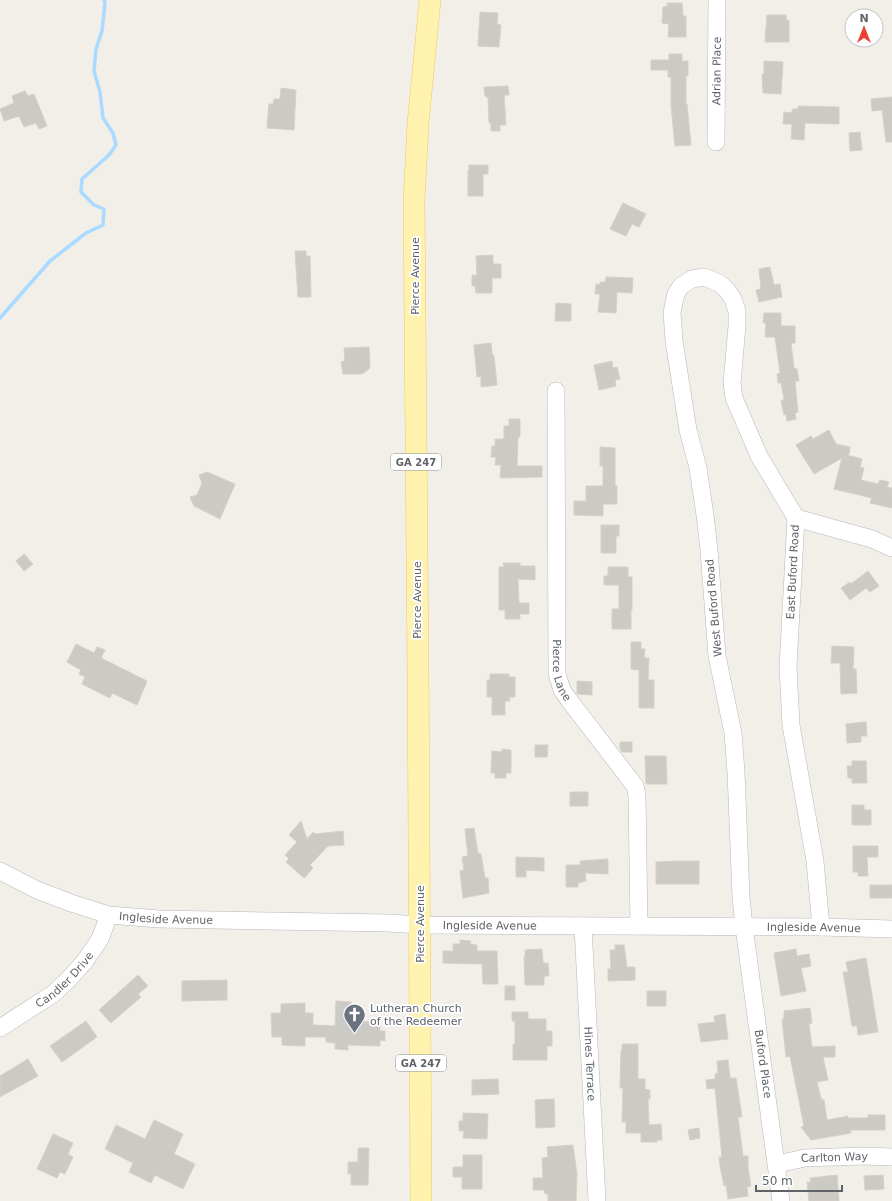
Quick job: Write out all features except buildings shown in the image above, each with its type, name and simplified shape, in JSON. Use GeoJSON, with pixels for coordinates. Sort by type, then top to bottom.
{"type":"FeatureCollection","features":[{"type":"Feature","properties":{"kind":"main road","name":"Pierce Avenue"},"geometry":{"type":"LineString","coordinates":[[420,1201],[420,925],[414,201],[418,124],[430,0]]}},
{"type":"Feature","properties":{"kind":"street","name":"Adrian Place"},"geometry":{"type":"LineString","coordinates":[[716,142],[717,0]]}},
{"type":"Feature","properties":{"kind":"street","name":"East Buford Road"},"geometry":{"type":"LineString","coordinates":[[678,291],[681,286],[692,279],[704,278],[719,283],[727,290],[733,299],[737,311],[732,383],[734,398],[759,456],[796,518],[788,667],[791,725],[815,861],[822,927]]}},
{"type":"Feature","properties":{"kind":"street","name":"West Buford Road"},"geometry":{"type":"LineString","coordinates":[[678,291],[672,312],[674,341],[688,430],[698,468],[709,550],[717,656],[733,733],[741,897],[744,927]]}},
{"type":"Feature","properties":{"kind":"street","name":"Pierce Lane"},"geometry":{"type":"LineString","coordinates":[[556,391],[557,674],[562,690],[635,786],[637,795],[640,926]]}},
{"type":"Feature","properties":{"kind":"street"},"geometry":{"type":"LineString","coordinates":[[796,518],[861,535],[892,548]]}},
{"type":"Feature","properties":{"kind":"street","name":"Ingleside Avenue"},"geometry":{"type":"LineString","coordinates":[[0,871],[37,890],[109,915],[159,919],[388,923],[420,925],[822,927],[892,929]]}},
{"type":"Feature","properties":{"kind":"street","name":"Candler Drive"},"geometry":{"type":"LineString","coordinates":[[0,1028],[53,994],[68,980],[85,961],[100,939],[109,915]]}},
{"type":"Feature","properties":{"kind":"street","name":"Hines Terrace"},"geometry":{"type":"LineString","coordinates":[[583,926],[597,1201]]}},
{"type":"Feature","properties":{"kind":"street","name":"Buford Place"},"geometry":{"type":"LineString","coordinates":[[744,927],[782,1201]]}},
{"type":"Feature","properties":{"kind":"street","name":"Carlton Way"},"geometry":{"type":"LineString","coordinates":[[777,1164],[805,1158],[863,1156],[892,1157]]}},
{"type":"Feature","properties":{"kind":"waterway"},"geometry":{"type":"LineString","coordinates":[[0,318],[50,261],[86,233],[103,225],[104,209],[94,205],[81,192],[82,179],[109,155],[116,145],[113,133],[103,118],[100,92],[94,71],[96,49],[102,31],[104,0]]}},
{"type":"Feature","properties":{"kind":"place","name":"Lutheran Church of the Redeemer"},"geometry":{"type":"Point","coordinates":[355,1034]}}]}
